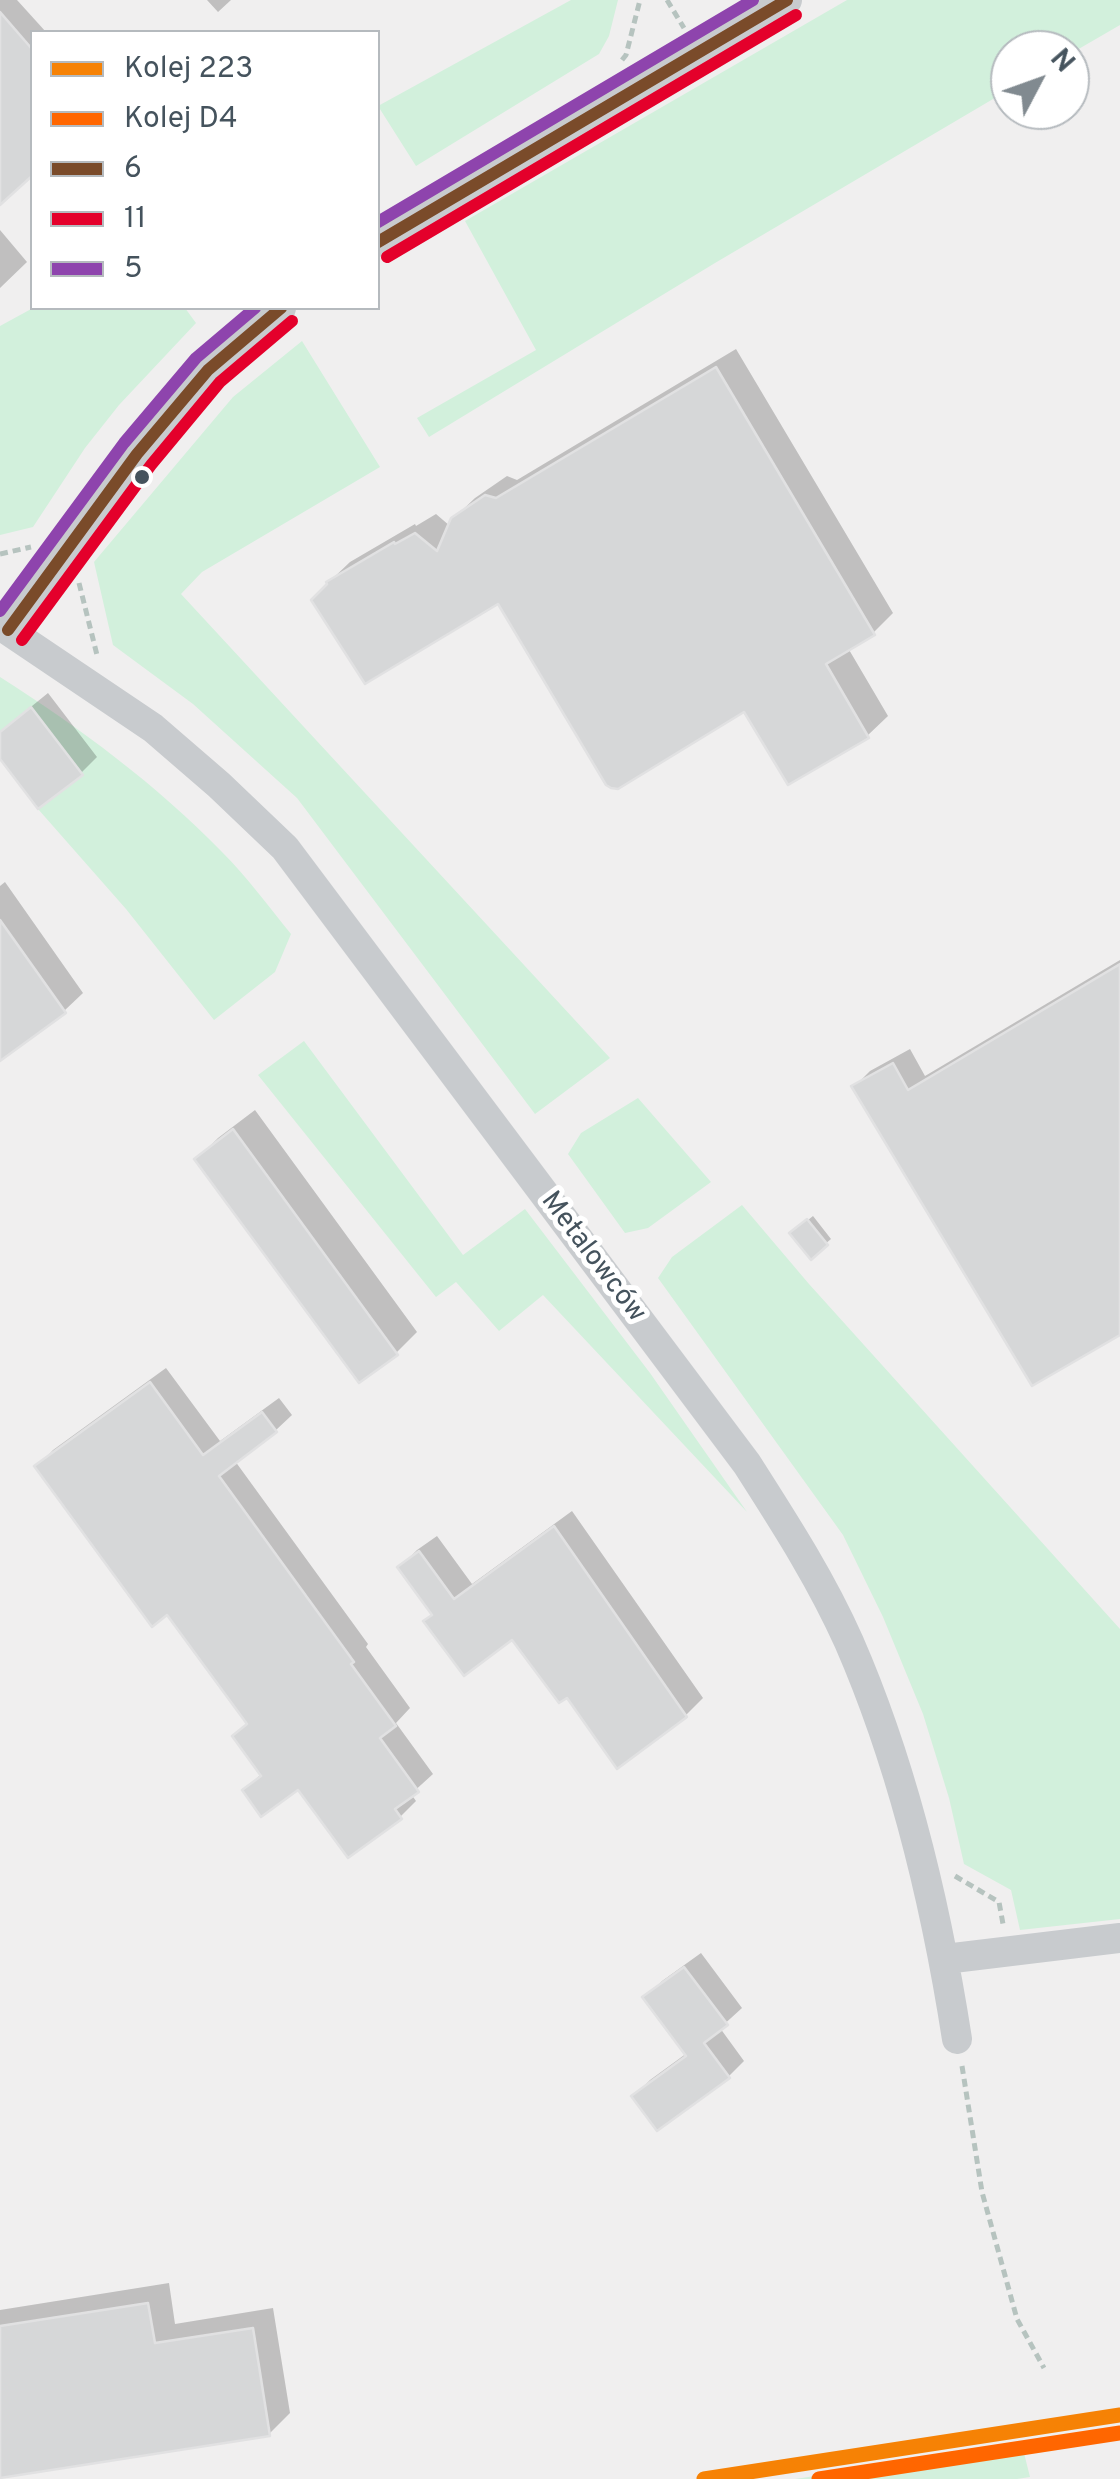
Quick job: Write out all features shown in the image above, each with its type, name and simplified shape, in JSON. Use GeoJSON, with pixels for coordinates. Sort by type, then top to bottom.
{"type":"FeatureCollection","features":[{"type":"Feature","properties":{"kind":"street"},"geometry":{"type":"LineString","coordinates":[[380,241],[787,0]]}},
{"type":"Feature","properties":{"kind":"street"},"geometry":{"type":"LineString","coordinates":[[4,627],[208,370],[279,310]]}},
{"type":"Feature","properties":{"kind":"street","name":"Metalowców"},"geometry":{"type":"LineString","coordinates":[[4,627],[153,728],[285,848],[747,1464],[804,1554],[849,1642],[890,1750],[924,1870],[958,2039]]}},
{"type":"Feature","properties":{"kind":"street"},"geometry":{"type":"LineString","coordinates":[[944,1959],[1120,1938]]}},
{"type":"Feature","properties":{"kind":"path"},"geometry":{"type":"LineString","coordinates":[[958,2039],[982,2192],[1017,2319],[1044,2368]]}},
{"type":"Feature","properties":{"kind":"green space"},"geometry":{"type":"Polygon","coordinates":[[[571,0],[618,0],[609,36],[599,54],[416,166],[380,105],[571,0]]]}},
{"type":"Feature","properties":{"kind":"green space"},"geometry":{"type":"Polygon","coordinates":[[[847,0],[1120,0],[1120,25],[1090,42],[1090,30],[990,30],[990,101],[429,437],[417,418],[536,350],[465,221],[847,0]]]}},
{"type":"Feature","properties":{"kind":"green space"},"geometry":{"type":"Polygon","coordinates":[[[30,310],[186,310],[196,323],[119,405],[85,448],[33,527],[0,535],[0,326],[30,310]]]}},
{"type":"Feature","properties":{"kind":"green space"},"geometry":{"type":"Polygon","coordinates":[[[302,341],[380,467],[202,572],[181,594],[610,1058],[535,1114],[297,798],[193,704],[113,645],[94,562],[233,397],[302,341]]]}},
{"type":"Feature","properties":{"kind":"green space"},"geometry":{"type":"Polygon","coordinates":[[[0,677],[88,737],[171,803],[231,862],[291,934],[275,972],[214,1020],[0,759],[0,677]]]}},
{"type":"Feature","properties":{"kind":"green space"},"geometry":{"type":"Polygon","coordinates":[[[304,1041],[463,1255],[525,1209],[650,1373],[747,1512],[543,1295],[499,1331],[456,1282],[436,1297],[258,1075],[304,1041]]]}},
{"type":"Feature","properties":{"kind":"green space"},"geometry":{"type":"Polygon","coordinates":[[[638,1098],[711,1182],[648,1228],[625,1233],[568,1154],[581,1133],[638,1098]]]}},
{"type":"Feature","properties":{"kind":"green space"},"geometry":{"type":"Polygon","coordinates":[[[742,1205],[1120,1629],[1120,1919],[1020,1930],[1011,1890],[964,1864],[923,1714],[883,1617],[843,1535],[658,1278],[672,1257],[742,1205]]]}},
{"type":"Feature","properties":{"kind":"green space"},"geometry":{"type":"Polygon","coordinates":[[[1022,2445],[1030,2477],[795,2479],[1022,2445]]]}},
{"type":"Feature","properties":{"kind":"building"},"geometry":{"type":"Polygon","coordinates":[[[0,12],[30,47],[30,178],[0,205],[0,12]]]}},
{"type":"Feature","properties":{"kind":"building"},"geometry":{"type":"Polygon","coordinates":[[[716,367],[875,635],[826,664],[869,738],[788,785],[744,712],[618,789],[611,788],[498,604],[365,684],[311,600],[326,582],[415,533],[437,551],[451,518],[485,495],[496,498],[716,367]]]}},
{"type":"Feature","properties":{"kind":"building"},"geometry":{"type":"Polygon","coordinates":[[[31,707],[83,775],[38,809],[0,759],[0,732],[31,707]]]}},
{"type":"Feature","properties":{"kind":"building"},"geometry":{"type":"Polygon","coordinates":[[[0,920],[66,1013],[0,1061],[0,920]]]}},
{"type":"Feature","properties":{"kind":"building"},"geometry":{"type":"Polygon","coordinates":[[[1120,964],[1120,1335],[1032,1386],[851,1086],[893,1063],[908,1090],[1120,964]]]}},
{"type":"Feature","properties":{"kind":"building"},"geometry":{"type":"Polygon","coordinates":[[[233,1129],[398,1355],[359,1383],[194,1159],[233,1129]]]}},
{"type":"Feature","properties":{"kind":"building"},"geometry":{"type":"Polygon","coordinates":[[[807,1219],[828,1245],[811,1260],[789,1233],[807,1219]]]}},
{"type":"Feature","properties":{"kind":"building"},"geometry":{"type":"Polygon","coordinates":[[[150,1382],[203,1455],[262,1412],[277,1432],[219,1476],[396,1726],[380,1738],[419,1792],[395,1809],[402,1819],[348,1858],[298,1790],[261,1817],[242,1790],[261,1776],[232,1736],[247,1724],[167,1615],[152,1627],[34,1466],[150,1382]]]}},
{"type":"Feature","properties":{"kind":"building"},"geometry":{"type":"Polygon","coordinates":[[[554,1526],[687,1717],[617,1769],[567,1698],[559,1703],[512,1640],[464,1676],[423,1621],[432,1615],[397,1567],[419,1551],[454,1599],[554,1526]]]}},
{"type":"Feature","properties":{"kind":"building"},"geometry":{"type":"Polygon","coordinates":[[[684,1967],[728,2025],[704,2043],[730,2078],[657,2131],[631,2096],[686,2056],[642,1997],[684,1967]]]}},
{"type":"Feature","properties":{"kind":"building"},"geometry":{"type":"Polygon","coordinates":[[[148,2303],[155,2343],[253,2328],[270,2436],[0,2478],[0,2326],[148,2303]]]}},
{"type":"Feature","properties":{"kind":"rail line","name":"223"},"geometry":{"type":"LineString","coordinates":[[704,2479],[1120,2415]]}},
{"type":"Feature","properties":{"kind":"rail line","name":"D4"},"geometry":{"type":"LineString","coordinates":[[819,2479],[1120,2433]]}},
{"type":"Feature","properties":{"kind":"transit line","name":"5"},"geometry":{"type":"LineString","coordinates":[[380,221],[753,0]]}},
{"type":"Feature","properties":{"kind":"transit line","name":"6"},"geometry":{"type":"LineString","coordinates":[[380,241],[787,0]]}},
{"type":"Feature","properties":{"kind":"transit line","name":"11"},"geometry":{"type":"LineString","coordinates":[[387,257],[796,15]]}},
{"type":"Feature","properties":{"kind":"transit line","name":"5"},"geometry":{"type":"LineString","coordinates":[[0,611],[124,443],[196,358],[253,310]]}},
{"type":"Feature","properties":{"kind":"transit line","name":"6"},"geometry":{"type":"LineString","coordinates":[[8,630],[137,454],[208,370],[279,310]]}},
{"type":"Feature","properties":{"kind":"transit line","name":"11"},"geometry":{"type":"LineString","coordinates":[[22,640],[151,465],[220,382],[292,321]]}}]}
